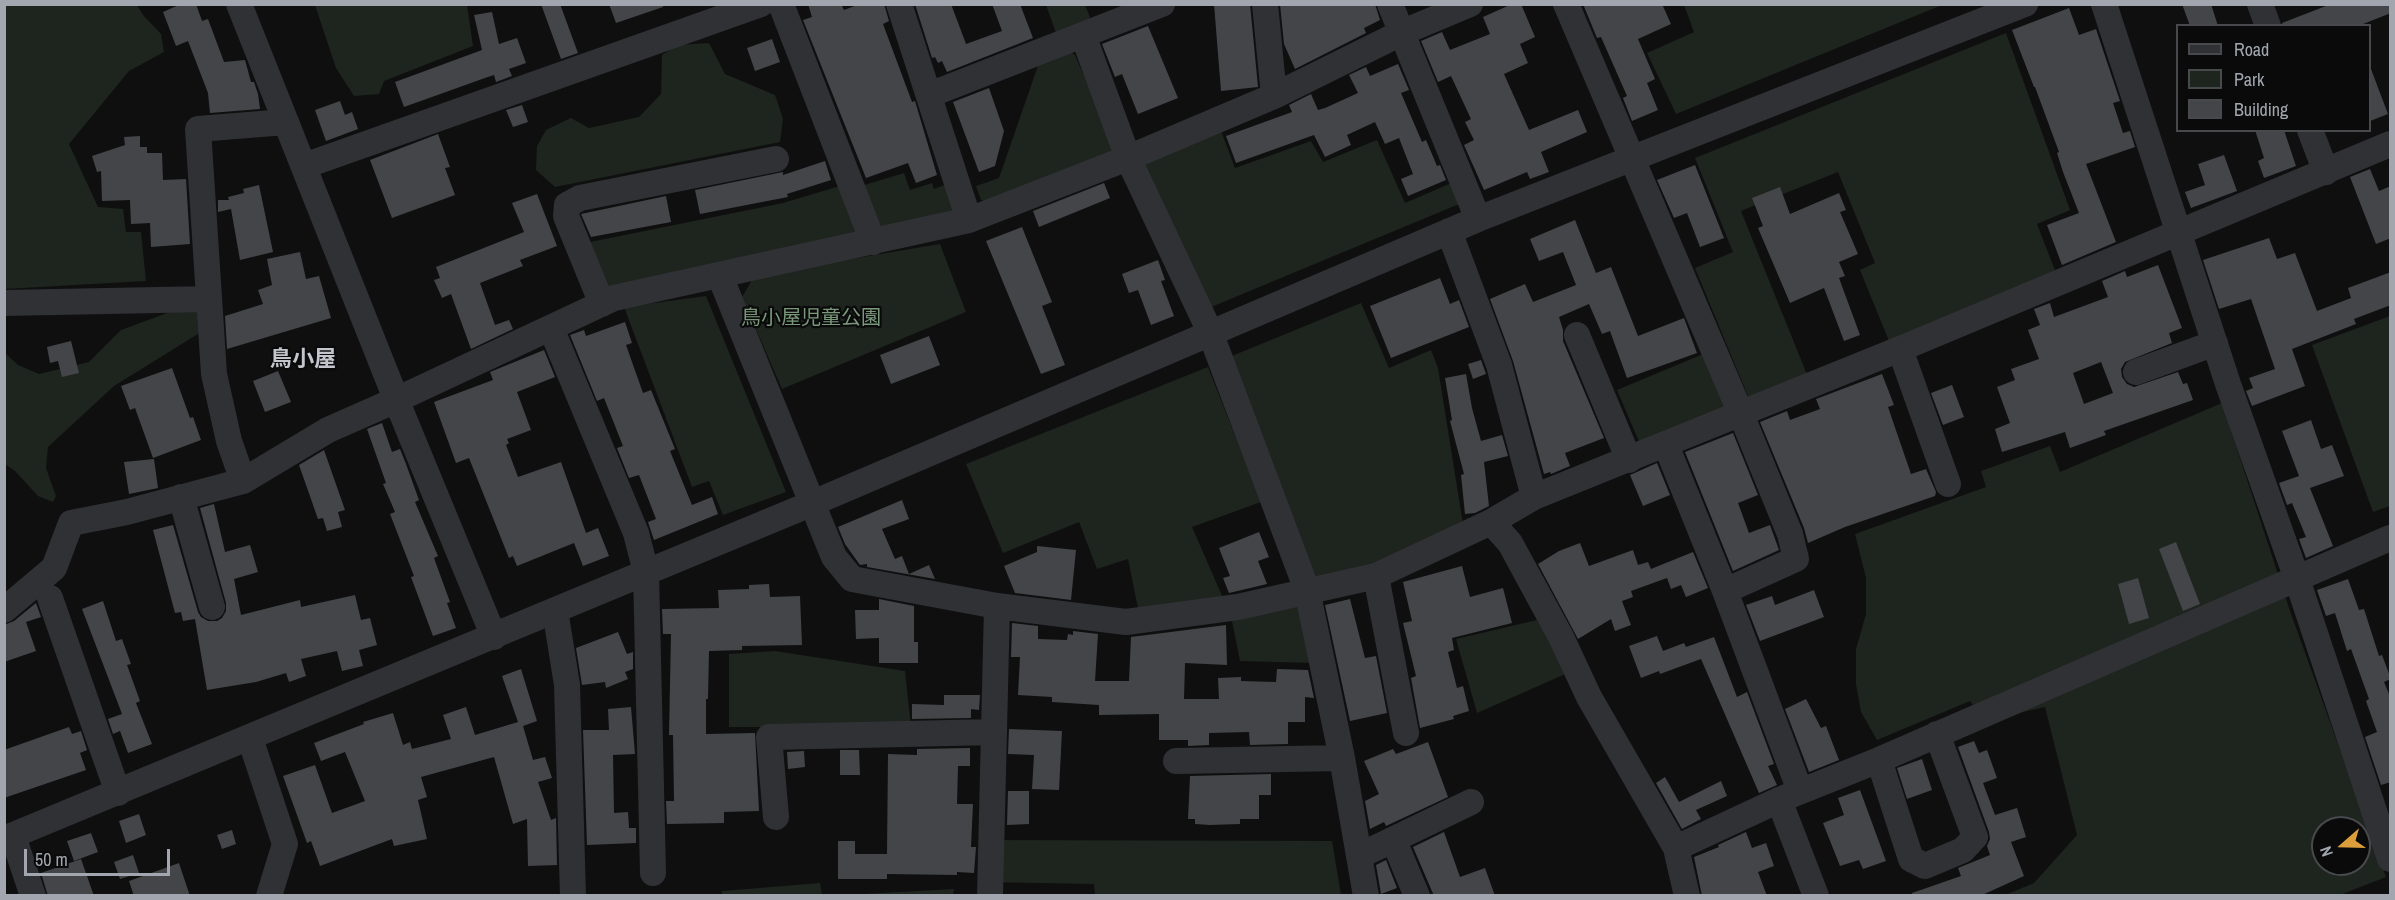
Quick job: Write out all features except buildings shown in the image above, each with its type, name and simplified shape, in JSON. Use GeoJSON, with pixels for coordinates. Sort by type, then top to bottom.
{"type":"FeatureCollection","features":[{"type":"Feature","properties":{"kind":"street"},"geometry":{"type":"LineString","coordinates":[[239,4],[396,400],[494,637]]}},
{"type":"Feature","properties":{"kind":"street"},"geometry":{"type":"LineString","coordinates":[[304,166],[761,4]]}},
{"type":"Feature","properties":{"kind":"street"},"geometry":{"type":"LineString","coordinates":[[781,4],[873,242]]}},
{"type":"Feature","properties":{"kind":"street"},"geometry":{"type":"LineString","coordinates":[[899,4],[969,220]]}},
{"type":"Feature","properties":{"kind":"street"},"geometry":{"type":"LineString","coordinates":[[929,95],[1162,4]]}},
{"type":"Feature","properties":{"kind":"street"},"geometry":{"type":"LineString","coordinates":[[1265,4],[1274,96]]}},
{"type":"Feature","properties":{"kind":"street"},"geometry":{"type":"LineString","coordinates":[[1390,4],[1478,219]]}},
{"type":"Feature","properties":{"kind":"street"},"geometry":{"type":"LineString","coordinates":[[4,610],[54,568],[71,523],[127,512],[243,481],[328,429],[396,400],[614,298],[969,220],[1128,158],[1274,96],[1401,33],[1470,4]]}},
{"type":"Feature","properties":{"kind":"street"},"geometry":{"type":"LineString","coordinates":[[1566,4],[1741,414],[1790,534],[1797,559],[1725,591]]}},
{"type":"Feature","properties":{"kind":"street"},"geometry":{"type":"LineString","coordinates":[[33,896],[9,838],[813,503],[1478,219],[2025,4]]}},
{"type":"Feature","properties":{"kind":"street"},"geometry":{"type":"LineString","coordinates":[[2104,4],[2215,343],[2391,860]]}},
{"type":"Feature","properties":{"kind":"street"},"geometry":{"type":"LineString","coordinates":[[2260,4],[2267,24]]}},
{"type":"Feature","properties":{"kind":"street"},"geometry":{"type":"LineString","coordinates":[[1083,35],[1128,158],[1210,332],[1307,591],[1342,758],[1366,896]]}},
{"type":"Feature","properties":{"kind":"street"},"geometry":{"type":"LineString","coordinates":[[243,481],[229,441],[214,374],[198,129],[286,122]]}},
{"type":"Feature","properties":{"kind":"street"},"geometry":{"type":"LineString","coordinates":[[2311,132],[2326,172]]}},
{"type":"Feature","properties":{"kind":"street"},"geometry":{"type":"LineString","coordinates":[[720,276],[834,557],[852,579],[997,606],[1126,622],[1238,607],[1376,576],[1491,522],[1534,497],[1900,349],[2391,144]]}},
{"type":"Feature","properties":{"kind":"street"},"geometry":{"type":"LineString","coordinates":[[602,304],[566,216],[567,205],[580,198],[776,159]]}},
{"type":"Feature","properties":{"kind":"street"},"geometry":{"type":"LineString","coordinates":[[1449,231],[1499,365],[1534,497]]}},
{"type":"Feature","properties":{"kind":"street"},"geometry":{"type":"LineString","coordinates":[[4,303],[209,298]]}},
{"type":"Feature","properties":{"kind":"street"},"geometry":{"type":"LineString","coordinates":[[551,328],[636,533],[646,572],[653,873]]}},
{"type":"Feature","properties":{"kind":"street"},"geometry":{"type":"LineString","coordinates":[[1577,335],[1629,460]]}},
{"type":"Feature","properties":{"kind":"street"},"geometry":{"type":"LineString","coordinates":[[2136,372],[2215,343]]}},
{"type":"Feature","properties":{"kind":"street"},"geometry":{"type":"LineString","coordinates":[[1900,349],[1948,484]]}},
{"type":"Feature","properties":{"kind":"street"},"geometry":{"type":"LineString","coordinates":[[1666,445],[1725,591],[1790,796],[1815,896]]}},
{"type":"Feature","properties":{"kind":"street"},"geometry":{"type":"LineString","coordinates":[[181,497],[212,607]]}},
{"type":"Feature","properties":{"kind":"street"},"geometry":{"type":"LineString","coordinates":[[1491,522],[1510,543],[1561,637],[1589,697],[1676,848],[1687,896]]}},
{"type":"Feature","properties":{"kind":"street"},"geometry":{"type":"LineString","coordinates":[[1676,848],[1790,796],[1879,760],[2391,538]]}},
{"type":"Feature","properties":{"kind":"street"},"geometry":{"type":"LineString","coordinates":[[1376,576],[1406,733]]}},
{"type":"Feature","properties":{"kind":"street"},"geometry":{"type":"LineString","coordinates":[[50,598],[118,792]]}},
{"type":"Feature","properties":{"kind":"street"},"geometry":{"type":"LineString","coordinates":[[990,896],[997,606]]}},
{"type":"Feature","properties":{"kind":"street"},"geometry":{"type":"LineString","coordinates":[[555,610],[567,685],[573,896]]}},
{"type":"Feature","properties":{"kind":"street"},"geometry":{"type":"LineString","coordinates":[[776,817],[769,737],[994,732]]}},
{"type":"Feature","properties":{"kind":"street"},"geometry":{"type":"LineString","coordinates":[[1879,760],[1911,859],[1925,866],[1963,850],[1975,837],[1937,734]]}},
{"type":"Feature","properties":{"kind":"street"},"geometry":{"type":"LineString","coordinates":[[250,738],[285,844],[269,896]]}},
{"type":"Feature","properties":{"kind":"street"},"geometry":{"type":"LineString","coordinates":[[1176,761],[1342,758]]}},
{"type":"Feature","properties":{"kind":"street"},"geometry":{"type":"LineString","coordinates":[[1359,856],[1471,802]]}},
{"type":"Feature","properties":{"kind":"street"},"geometry":{"type":"LineString","coordinates":[[1394,841],[1417,896]]}},
{"type":"Feature","properties":{"kind":"green space"},"geometry":{"type":"Polygon","coordinates":[[[5,4],[137,5],[161,34],[164,52],[129,71],[69,144],[98,207],[123,209],[126,232],[141,232],[146,281],[5,289],[5,4]]]}},
{"type":"Feature","properties":{"kind":"green space"},"geometry":{"type":"Polygon","coordinates":[[[315,5],[467,5],[473,46],[384,81],[379,94],[354,96],[336,68],[315,5]]]}},
{"type":"Feature","properties":{"kind":"green space"},"geometry":{"type":"Polygon","coordinates":[[[1046,5],[1085,5],[1091,20],[1056,33],[1046,5]]]}},
{"type":"Feature","properties":{"kind":"green space"},"geometry":{"type":"Polygon","coordinates":[[[1684,5],[1942,5],[1676,114],[1647,53],[1694,32],[1684,5]]]}},
{"type":"Feature","properties":{"kind":"green space"},"geometry":{"type":"Polygon","coordinates":[[[2006,33],[2070,210],[2037,224],[2056,273],[1889,341],[1860,270],[1875,263],[1838,172],[1741,211],[1808,377],[1750,401],[1695,268],[1733,252],[1695,158],[2006,33]]]}},
{"type":"Feature","properties":{"kind":"green space"},"geometry":{"type":"Polygon","coordinates":[[[709,43],[725,74],[775,95],[783,119],[780,142],[555,187],[536,170],[537,146],[546,130],[571,118],[589,128],[639,117],[661,94],[662,55],[678,45],[709,43]]]}},
{"type":"Feature","properties":{"kind":"green space"},"geometry":{"type":"Polygon","coordinates":[[[1065,48],[1075,55],[1114,146],[1108,160],[993,204],[981,200],[976,186],[999,178],[1041,57],[1065,48]]]}},
{"type":"Feature","properties":{"kind":"green space"},"geometry":{"type":"Polygon","coordinates":[[[1220,128],[1235,168],[1311,141],[1323,162],[1377,140],[1405,203],[1456,181],[1464,202],[1204,310],[1143,170],[1150,154],[1220,128]]]}},
{"type":"Feature","properties":{"kind":"green space"},"geometry":{"type":"Polygon","coordinates":[[[904,173],[910,190],[932,183],[934,189],[952,182],[961,209],[877,231],[861,186],[904,173]]]}},
{"type":"Feature","properties":{"kind":"green space"},"geometry":{"type":"Polygon","coordinates":[[[840,186],[858,238],[608,294],[585,243],[783,203],[840,186]]]}},
{"type":"Feature","properties":{"kind":"green space","name":"鳥小屋児童公園"},"geometry":{"type":"Polygon","coordinates":[[[940,244],[966,312],[782,389],[742,297],[755,275],[940,244]]]}},
{"type":"Feature","properties":{"kind":"green space"},"geometry":{"type":"Polygon","coordinates":[[[706,296],[786,492],[723,515],[709,481],[692,487],[624,307],[706,296]]]}},
{"type":"Feature","properties":{"kind":"green space"},"geometry":{"type":"Polygon","coordinates":[[[1361,303],[1389,368],[1431,350],[1438,368],[1463,524],[1373,569],[1316,577],[1227,358],[1361,303]]]}},
{"type":"Feature","properties":{"kind":"green space"},"geometry":{"type":"Polygon","coordinates":[[[196,308],[206,329],[114,386],[48,447],[46,468],[56,496],[53,502],[38,496],[15,471],[5,464],[4,352],[18,365],[39,374],[89,362],[121,330],[170,312],[196,308]]]}},
{"type":"Feature","properties":{"kind":"green space"},"geometry":{"type":"Polygon","coordinates":[[[2390,316],[2390,506],[2373,512],[2312,345],[2390,316]]]}},
{"type":"Feature","properties":{"kind":"green space"},"geometry":{"type":"Polygon","coordinates":[[[1708,352],[1729,399],[1722,412],[1640,444],[1617,390],[1708,352]]]}},
{"type":"Feature","properties":{"kind":"green space"},"geometry":{"type":"Polygon","coordinates":[[[1208,367],[1261,502],[1192,527],[1223,598],[1139,613],[1128,559],[1097,569],[1079,522],[1003,553],[966,464],[1208,367]]]}},
{"type":"Feature","properties":{"kind":"green space"},"geometry":{"type":"Polygon","coordinates":[[[2222,403],[2290,611],[2364,816],[2311,816],[2311,876],[2371,876],[2371,835],[2386,877],[2340,895],[2005,895],[2034,883],[2077,835],[2045,707],[1984,721],[1970,701],[1877,740],[1861,712],[1856,684],[1856,649],[1866,614],[1866,578],[1855,534],[1986,487],[1981,471],[2050,446],[2060,472],[2222,403]]]}},
{"type":"Feature","properties":{"kind":"green space"},"geometry":{"type":"Polygon","coordinates":[[[1301,601],[1314,663],[1240,661],[1231,616],[1301,601]]]}},
{"type":"Feature","properties":{"kind":"green space"},"geometry":{"type":"Polygon","coordinates":[[[1537,620],[1570,672],[1477,713],[1456,639],[1537,620]]]}},
{"type":"Feature","properties":{"kind":"green space"},"geometry":{"type":"Polygon","coordinates":[[[775,651],[905,671],[911,727],[729,727],[729,654],[775,651]]]}},
{"type":"Feature","properties":{"kind":"green space"},"geometry":{"type":"Polygon","coordinates":[[[981,840],[1332,841],[1341,895],[1095,896],[1094,884],[982,882],[981,840]]]}},
{"type":"Feature","properties":{"kind":"green space"},"geometry":{"type":"Polygon","coordinates":[[[820,883],[822,895],[722,895],[722,891],[820,883]]]}},
{"type":"Feature","properties":{"kind":"green space"},"geometry":{"type":"Polygon","coordinates":[[[954,889],[953,895],[844,895],[954,889]]]}},
{"type":"Feature","properties":{"kind":"district","name":"鳥小屋"},"geometry":{"type":"Point","coordinates":[303,360]}}]}
